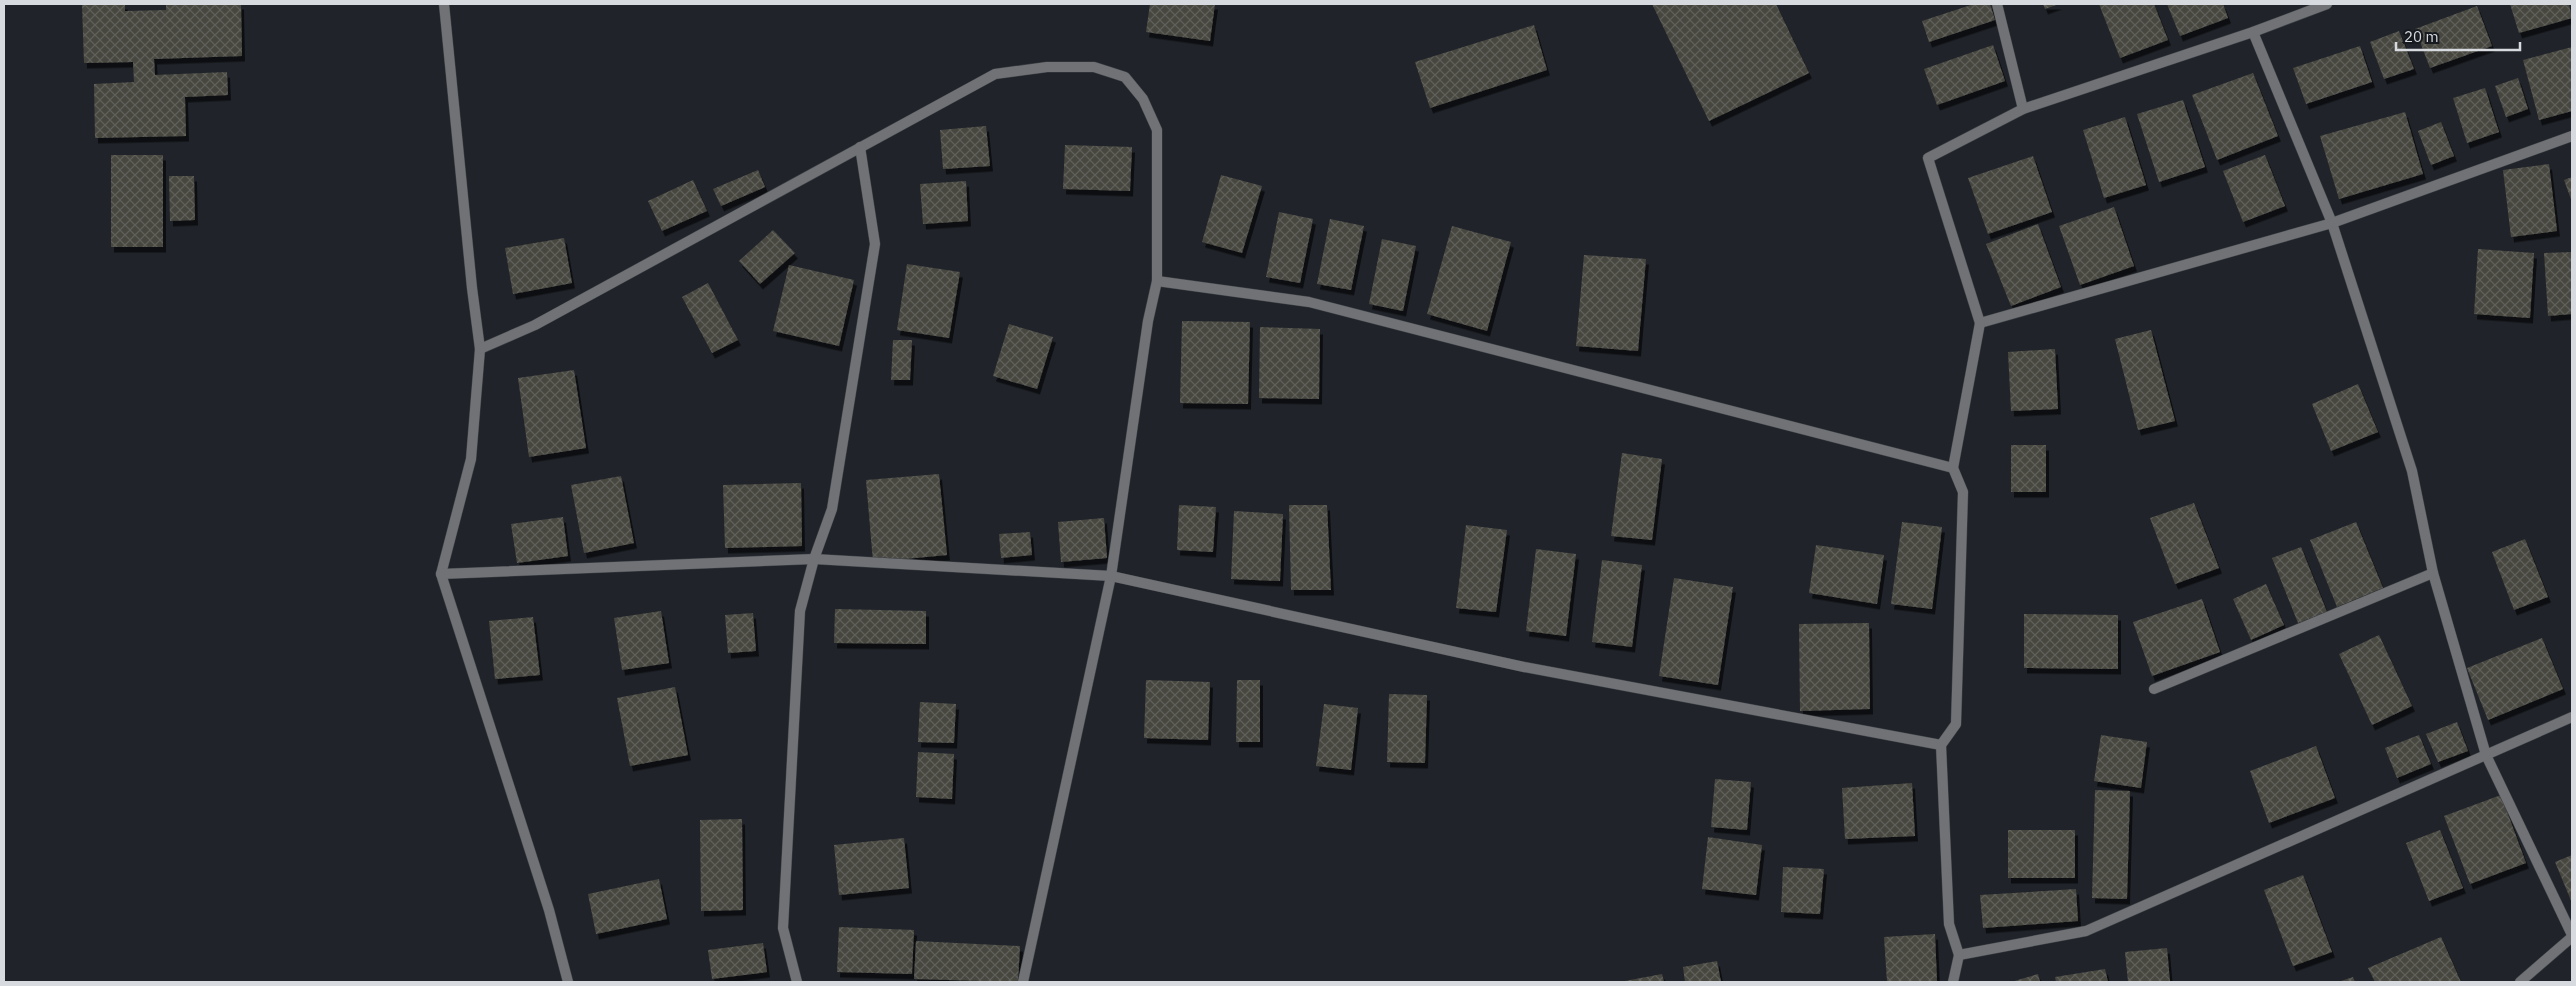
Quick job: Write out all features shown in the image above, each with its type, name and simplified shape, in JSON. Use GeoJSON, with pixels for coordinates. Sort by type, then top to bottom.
{"type":"FeatureCollection","features":[{"type":"Feature","properties":{"kind":"street"},"geometry":{"type":"LineString","coordinates":[[444,4],[472,288],[480,349],[471,459],[441,574],[550,910],[568,982]]}},
{"type":"Feature","properties":{"kind":"street"},"geometry":{"type":"LineString","coordinates":[[1997,4],[2023,109]]}},
{"type":"Feature","properties":{"kind":"street"},"geometry":{"type":"LineString","coordinates":[[1953,982],[1959,955],[1949,924],[1942,745],[1956,724],[1963,492],[1953,468],[1980,323],[1928,158],[2023,109],[2253,32],[2327,4]]}},
{"type":"Feature","properties":{"kind":"street"},"geometry":{"type":"LineString","coordinates":[[2253,32],[2332,223],[2412,471],[2433,573],[2486,755],[2572,936],[2520,982]]}},
{"type":"Feature","properties":{"kind":"street"},"geometry":{"type":"LineString","coordinates":[[480,349],[535,325],[995,74],[1048,67],[1094,67],[1125,77],[1143,99],[1157,130],[1157,281],[1148,321],[1111,576],[1023,982]]}},
{"type":"Feature","properties":{"kind":"street"},"geometry":{"type":"LineString","coordinates":[[1980,323],[2332,223],[2572,136]]}},
{"type":"Feature","properties":{"kind":"street"},"geometry":{"type":"LineString","coordinates":[[796,982],[783,928],[800,611],[814,559],[832,509],[875,244],[860,147]]}},
{"type":"Feature","properties":{"kind":"street"},"geometry":{"type":"LineString","coordinates":[[1157,281],[1309,302],[1953,468]]}},
{"type":"Feature","properties":{"kind":"street"},"geometry":{"type":"LineString","coordinates":[[441,574],[814,559],[1111,576],[1524,667],[1942,745]]}},
{"type":"Feature","properties":{"kind":"street"},"geometry":{"type":"LineString","coordinates":[[2154,689],[2433,573]]}},
{"type":"Feature","properties":{"kind":"street"},"geometry":{"type":"LineString","coordinates":[[1959,955],[2086,931],[2572,717]]}},
{"type":"Feature","properties":{"kind":"building"},"geometry":{"type":"Polygon","coordinates":[[[82,4],[125,4],[125,11],[166,10],[166,4],[241,4],[242,56],[154,59],[155,75],[227,72],[228,95],[185,97],[186,136],[95,138],[94,84],[134,82],[133,62],[84,63],[82,4]]]}},
{"type":"Feature","properties":{"kind":"building"},"geometry":{"type":"Polygon","coordinates":[[[1150,4],[1215,4],[1210,41],[1146,32],[1150,4]]]}},
{"type":"Feature","properties":{"kind":"building"},"geometry":{"type":"Polygon","coordinates":[[[1652,4],[1776,4],[1809,73],[1709,121],[1652,4]]]}},
{"type":"Feature","properties":{"kind":"building"},"geometry":{"type":"Polygon","coordinates":[[[1974,4],[1990,4],[1995,20],[1929,42],[1922,21],[1974,4]]]}},
{"type":"Feature","properties":{"kind":"building"},"geometry":{"type":"Polygon","coordinates":[[[2043,4],[2059,4],[2045,9],[2043,4]]]}},
{"type":"Feature","properties":{"kind":"building"},"geometry":{"type":"Polygon","coordinates":[[[2099,4],[2154,4],[2168,40],[2120,58],[2099,4]]]}},
{"type":"Feature","properties":{"kind":"building"},"geometry":{"type":"Polygon","coordinates":[[[2167,4],[2223,4],[2228,18],[2180,36],[2167,4]]]}},
{"type":"Feature","properties":{"kind":"building"},"geometry":{"type":"Polygon","coordinates":[[[2510,4],[2569,4],[2572,18],[2519,33],[2510,4]]]}},
{"type":"Feature","properties":{"kind":"building"},"geometry":{"type":"Polygon","coordinates":[[[2477,6],[2492,46],[2430,68],[2415,29],[2477,6]]]}},
{"type":"Feature","properties":{"kind":"building"},"geometry":{"type":"Polygon","coordinates":[[[1534,25],[1547,70],[1430,108],[1415,62],[1534,25]]]}},
{"type":"Feature","properties":{"kind":"building"},"geometry":{"type":"Polygon","coordinates":[[[2399,31],[2414,69],[2384,79],[2370,42],[2399,31]]]}},
{"type":"Feature","properties":{"kind":"building"},"geometry":{"type":"Polygon","coordinates":[[[1993,45],[2005,81],[1937,105],[1924,69],[1993,45]]]}},
{"type":"Feature","properties":{"kind":"building"},"geometry":{"type":"Polygon","coordinates":[[[2360,46],[2372,82],[2306,104],[2293,68],[2360,46]]]}},
{"type":"Feature","properties":{"kind":"building"},"geometry":{"type":"Polygon","coordinates":[[[2572,47],[2572,111],[2539,120],[2523,60],[2572,47]]]}},
{"type":"Feature","properties":{"kind":"building"},"geometry":{"type":"Polygon","coordinates":[[[2253,73],[2278,136],[2217,160],[2192,95],[2253,73]]]}},
{"type":"Feature","properties":{"kind":"building"},"geometry":{"type":"Polygon","coordinates":[[[2518,78],[2528,109],[2506,117],[2495,86],[2518,78]]]}},
{"type":"Feature","properties":{"kind":"building"},"geometry":{"type":"Polygon","coordinates":[[[2485,88],[2499,132],[2467,143],[2453,98],[2485,88]]]}},
{"type":"Feature","properties":{"kind":"building"},"geometry":{"type":"Polygon","coordinates":[[[2183,100],[2205,167],[2159,182],[2137,114],[2183,100]]]}},
{"type":"Feature","properties":{"kind":"building"},"geometry":{"type":"Polygon","coordinates":[[[2405,112],[2423,174],[2339,199],[2320,136],[2405,112]]]}},
{"type":"Feature","properties":{"kind":"building"},"geometry":{"type":"Polygon","coordinates":[[[2125,117],[2146,185],[2104,198],[2083,130],[2125,117]]]}},
{"type":"Feature","properties":{"kind":"building"},"geometry":{"type":"Polygon","coordinates":[[[2441,122],[2454,156],[2431,165],[2418,131],[2441,122]]]}},
{"type":"Feature","properties":{"kind":"building"},"geometry":{"type":"Polygon","coordinates":[[[986,126],[990,166],[943,169],[940,130],[986,126]]]}},
{"type":"Feature","properties":{"kind":"building"},"geometry":{"type":"Polygon","coordinates":[[[1065,145],[1132,147],[1130,191],[1063,189],[1065,145]]]}},
{"type":"Feature","properties":{"kind":"building"},"geometry":{"type":"Polygon","coordinates":[[[111,155],[163,155],[163,247],[111,247],[111,155]]]}},
{"type":"Feature","properties":{"kind":"building"},"geometry":{"type":"Polygon","coordinates":[[[2265,155],[2285,206],[2243,222],[2223,171],[2265,155]]]}},
{"type":"Feature","properties":{"kind":"building"},"geometry":{"type":"Polygon","coordinates":[[[2033,156],[2052,212],[1988,234],[1968,178],[2033,156]]]}},
{"type":"Feature","properties":{"kind":"building"},"geometry":{"type":"Polygon","coordinates":[[[2549,164],[2557,231],[2511,237],[2503,170],[2549,164]]]}},
{"type":"Feature","properties":{"kind":"building"},"geometry":{"type":"Polygon","coordinates":[[[758,170],[765,187],[721,206],[713,189],[758,170]]]}},
{"type":"Feature","properties":{"kind":"building"},"geometry":{"type":"Polygon","coordinates":[[[1221,175],[1262,186],[1242,253],[1202,242],[1221,175]]]}},
{"type":"Feature","properties":{"kind":"building"},"geometry":{"type":"Polygon","coordinates":[[[169,176],[194,176],[195,220],[170,221],[169,176]]]}},
{"type":"Feature","properties":{"kind":"building"},"geometry":{"type":"Polygon","coordinates":[[[2572,177],[2572,202],[2564,180],[2572,177]]]}},
{"type":"Feature","properties":{"kind":"building"},"geometry":{"type":"Polygon","coordinates":[[[693,180],[707,211],[662,231],[648,201],[693,180]]]}},
{"type":"Feature","properties":{"kind":"building"},"geometry":{"type":"Polygon","coordinates":[[[966,181],[968,221],[923,224],[920,184],[966,181]]]}},
{"type":"Feature","properties":{"kind":"building"},"geometry":{"type":"Polygon","coordinates":[[[2114,207],[2134,266],[2080,285],[2059,226],[2114,207]]]}},
{"type":"Feature","properties":{"kind":"building"},"geometry":{"type":"Polygon","coordinates":[[[1279,212],[1313,219],[1300,283],[1266,277],[1279,212]]]}},
{"type":"Feature","properties":{"kind":"building"},"geometry":{"type":"Polygon","coordinates":[[[1330,219],[1364,226],[1351,290],[1317,284],[1330,219]]]}},
{"type":"Feature","properties":{"kind":"building"},"geometry":{"type":"Polygon","coordinates":[[[2038,224],[2061,287],[2011,306],[1986,244],[2038,224]]]}},
{"type":"Feature","properties":{"kind":"building"},"geometry":{"type":"Polygon","coordinates":[[[1452,226],[1511,242],[1487,331],[1427,314],[1452,226]]]}},
{"type":"Feature","properties":{"kind":"building"},"geometry":{"type":"Polygon","coordinates":[[[773,230],[795,253],[760,284],[739,261],[773,230]]]}},
{"type":"Feature","properties":{"kind":"building"},"geometry":{"type":"Polygon","coordinates":[[[564,238],[572,283],[513,294],[505,248],[564,238]]]}},
{"type":"Feature","properties":{"kind":"building"},"geometry":{"type":"Polygon","coordinates":[[[1382,239],[1416,246],[1403,311],[1369,304],[1382,239]]]}},
{"type":"Feature","properties":{"kind":"building"},"geometry":{"type":"Polygon","coordinates":[[[2478,249],[2534,253],[2530,318],[2474,314],[2478,249]]]}},
{"type":"Feature","properties":{"kind":"building"},"geometry":{"type":"Polygon","coordinates":[[[2572,252],[2572,314],[2548,316],[2544,253],[2572,252]]]}},
{"type":"Feature","properties":{"kind":"building"},"geometry":{"type":"Polygon","coordinates":[[[1584,255],[1646,259],[1638,351],[1576,346],[1584,255]]]}},
{"type":"Feature","properties":{"kind":"building"},"geometry":{"type":"Polygon","coordinates":[[[907,264],[960,272],[949,338],[897,330],[907,264]]]}},
{"type":"Feature","properties":{"kind":"building"},"geometry":{"type":"Polygon","coordinates":[[[789,265],[854,280],[839,346],[773,331],[789,265]]]}},
{"type":"Feature","properties":{"kind":"building"},"geometry":{"type":"Polygon","coordinates":[[[708,283],[738,340],[712,353],[682,297],[708,283]]]}},
{"type":"Feature","properties":{"kind":"building"},"geometry":{"type":"Polygon","coordinates":[[[1182,321],[1250,322],[1248,404],[1180,403],[1182,321]]]}},
{"type":"Feature","properties":{"kind":"building"},"geometry":{"type":"Polygon","coordinates":[[[1009,324],[1053,337],[1037,389],[993,376],[1009,324]]]}},
{"type":"Feature","properties":{"kind":"building"},"geometry":{"type":"Polygon","coordinates":[[[1260,327],[1320,329],[1319,399],[1259,398],[1260,327]]]}},
{"type":"Feature","properties":{"kind":"building"},"geometry":{"type":"Polygon","coordinates":[[[2151,330],[2175,421],[2138,430],[2115,339],[2151,330]]]}},
{"type":"Feature","properties":{"kind":"building"},"geometry":{"type":"Polygon","coordinates":[[[893,340],[912,340],[910,380],[891,380],[893,340]]]}},
{"type":"Feature","properties":{"kind":"building"},"geometry":{"type":"Polygon","coordinates":[[[2055,349],[2058,409],[2011,411],[2008,352],[2055,349]]]}},
{"type":"Feature","properties":{"kind":"building"},"geometry":{"type":"Polygon","coordinates":[[[574,370],[586,448],[529,457],[518,378],[574,370]]]}},
{"type":"Feature","properties":{"kind":"building"},"geometry":{"type":"Polygon","coordinates":[[[2358,384],[2378,432],[2331,451],[2312,404],[2358,384]]]}},
{"type":"Feature","properties":{"kind":"building"},"geometry":{"type":"Polygon","coordinates":[[[2011,445],[2046,445],[2046,492],[2011,492],[2011,445]]]}},
{"type":"Feature","properties":{"kind":"building"},"geometry":{"type":"Polygon","coordinates":[[[1622,453],[1662,459],[1652,540],[1611,536],[1622,453]]]}},
{"type":"Feature","properties":{"kind":"building"},"geometry":{"type":"Polygon","coordinates":[[[939,474],[947,555],[873,562],[866,480],[939,474]]]}},
{"type":"Feature","properties":{"kind":"building"},"geometry":{"type":"Polygon","coordinates":[[[621,476],[634,543],[584,553],[571,485],[621,476]]]}},
{"type":"Feature","properties":{"kind":"building"},"geometry":{"type":"Polygon","coordinates":[[[801,483],[802,546],[725,548],[723,485],[801,483]]]}},
{"type":"Feature","properties":{"kind":"building"},"geometry":{"type":"Polygon","coordinates":[[[2194,503],[2219,568],[2175,584],[2150,518],[2194,503]]]}},
{"type":"Feature","properties":{"kind":"building"},"geometry":{"type":"Polygon","coordinates":[[[1179,505],[1216,507],[1213,552],[1177,550],[1179,505]]]}},
{"type":"Feature","properties":{"kind":"building"},"geometry":{"type":"Polygon","coordinates":[[[1289,505],[1327,505],[1331,590],[1291,590],[1289,505]]]}},
{"type":"Feature","properties":{"kind":"building"},"geometry":{"type":"Polygon","coordinates":[[[1234,511],[1283,514],[1280,581],[1231,579],[1234,511]]]}},
{"type":"Feature","properties":{"kind":"building"},"geometry":{"type":"Polygon","coordinates":[[[563,517],[568,556],[517,563],[511,524],[563,517]]]}},
{"type":"Feature","properties":{"kind":"building"},"geometry":{"type":"Polygon","coordinates":[[[1104,518],[1107,558],[1061,562],[1058,522],[1104,518]]]}},
{"type":"Feature","properties":{"kind":"building"},"geometry":{"type":"Polygon","coordinates":[[[1902,522],[1942,527],[1932,609],[1891,604],[1902,522]]]}},
{"type":"Feature","properties":{"kind":"building"},"geometry":{"type":"Polygon","coordinates":[[[2356,522],[2383,588],[2337,607],[2310,540],[2356,522]]]}},
{"type":"Feature","properties":{"kind":"building"},"geometry":{"type":"Polygon","coordinates":[[[1466,525],[1507,530],[1496,612],[1456,608],[1466,525]]]}},
{"type":"Feature","properties":{"kind":"building"},"geometry":{"type":"Polygon","coordinates":[[[1030,532],[1032,555],[1001,558],[999,534],[1030,532]]]}},
{"type":"Feature","properties":{"kind":"building"},"geometry":{"type":"Polygon","coordinates":[[[2525,539],[2548,597],[2514,610],[2492,552],[2525,539]]]}},
{"type":"Feature","properties":{"kind":"building"},"geometry":{"type":"Polygon","coordinates":[[[1816,545],[1884,555],[1877,604],[1809,593],[1816,545]]]}},
{"type":"Feature","properties":{"kind":"building"},"geometry":{"type":"Polygon","coordinates":[[[2301,547],[2327,612],[2298,623],[2272,558],[2301,547]]]}},
{"type":"Feature","properties":{"kind":"building"},"geometry":{"type":"Polygon","coordinates":[[[1536,549],[1576,554],[1566,636],[1526,631],[1536,549]]]}},
{"type":"Feature","properties":{"kind":"building"},"geometry":{"type":"Polygon","coordinates":[[[1602,560],[1642,565],[1632,647],[1592,642],[1602,560]]]}},
{"type":"Feature","properties":{"kind":"building"},"geometry":{"type":"Polygon","coordinates":[[[1674,578],[1733,587],[1718,685],[1659,676],[1674,578]]]}},
{"type":"Feature","properties":{"kind":"building"},"geometry":{"type":"Polygon","coordinates":[[[2266,584],[2284,625],[2251,640],[2233,599],[2266,584]]]}},
{"type":"Feature","properties":{"kind":"building"},"geometry":{"type":"Polygon","coordinates":[[[2202,599],[2220,652],[2152,676],[2133,622],[2202,599]]]}},
{"type":"Feature","properties":{"kind":"building"},"geometry":{"type":"Polygon","coordinates":[[[835,609],[926,611],[926,644],[834,643],[835,609]]]}},
{"type":"Feature","properties":{"kind":"building"},"geometry":{"type":"Polygon","coordinates":[[[661,611],[669,663],[622,670],[614,618],[661,611]]]}},
{"type":"Feature","properties":{"kind":"building"},"geometry":{"type":"Polygon","coordinates":[[[753,613],[756,651],[728,653],[725,615],[753,613]]]}},
{"type":"Feature","properties":{"kind":"building"},"geometry":{"type":"Polygon","coordinates":[[[2024,614],[2118,615],[2118,669],[2024,668],[2024,614]]]}},
{"type":"Feature","properties":{"kind":"building"},"geometry":{"type":"Polygon","coordinates":[[[533,617],[540,675],[495,679],[489,621],[533,617]]]}},
{"type":"Feature","properties":{"kind":"building"},"geometry":{"type":"Polygon","coordinates":[[[1869,623],[1870,709],[1800,711],[1799,624],[1869,623]]]}},
{"type":"Feature","properties":{"kind":"building"},"geometry":{"type":"Polygon","coordinates":[[[2379,635],[2412,706],[2372,725],[2339,654],[2379,635]]]}},
{"type":"Feature","properties":{"kind":"building"},"geometry":{"type":"Polygon","coordinates":[[[2542,638],[2563,689],[2488,720],[2467,668],[2542,638]]]}},
{"type":"Feature","properties":{"kind":"building"},"geometry":{"type":"Polygon","coordinates":[[[1146,680],[1210,682],[1208,740],[1144,738],[1146,680]]]}},
{"type":"Feature","properties":{"kind":"building"},"geometry":{"type":"Polygon","coordinates":[[[1237,680],[1260,680],[1260,742],[1236,742],[1237,680]]]}},
{"type":"Feature","properties":{"kind":"building"},"geometry":{"type":"Polygon","coordinates":[[[675,687],[688,755],[630,766],[617,698],[675,687]]]}},
{"type":"Feature","properties":{"kind":"building"},"geometry":{"type":"Polygon","coordinates":[[[1389,694],[1427,695],[1425,763],[1387,762],[1389,694]]]}},
{"type":"Feature","properties":{"kind":"building"},"geometry":{"type":"Polygon","coordinates":[[[920,702],[956,704],[954,743],[918,742],[920,702]]]}},
{"type":"Feature","properties":{"kind":"building"},"geometry":{"type":"Polygon","coordinates":[[[1324,704],[1358,708],[1351,770],[1316,766],[1324,704]]]}},
{"type":"Feature","properties":{"kind":"building"},"geometry":{"type":"Polygon","coordinates":[[[2457,722],[2468,751],[2438,762],[2426,734],[2457,722]]]}},
{"type":"Feature","properties":{"kind":"building"},"geometry":{"type":"Polygon","coordinates":[[[2101,735],[2147,742],[2141,788],[2094,781],[2101,735]]]}},
{"type":"Feature","properties":{"kind":"building"},"geometry":{"type":"Polygon","coordinates":[[[2419,735],[2431,764],[2397,778],[2385,748],[2419,735]]]}},
{"type":"Feature","properties":{"kind":"building"},"geometry":{"type":"Polygon","coordinates":[[[2316,746],[2335,798],[2269,823],[2250,771],[2316,746]]]}},
{"type":"Feature","properties":{"kind":"building"},"geometry":{"type":"Polygon","coordinates":[[[918,752],[954,754],[952,799],[916,797],[918,752]]]}},
{"type":"Feature","properties":{"kind":"building"},"geometry":{"type":"Polygon","coordinates":[[[1715,779],[1751,782],[1747,830],[1711,827],[1715,779]]]}},
{"type":"Feature","properties":{"kind":"building"},"geometry":{"type":"Polygon","coordinates":[[[1912,783],[1915,836],[1845,839],[1842,788],[1912,783]]]}},
{"type":"Feature","properties":{"kind":"building"},"geometry":{"type":"Polygon","coordinates":[[[2095,790],[2130,791],[2127,899],[2092,898],[2095,790]]]}},
{"type":"Feature","properties":{"kind":"building"},"geometry":{"type":"Polygon","coordinates":[[[2501,795],[2526,863],[2470,884],[2444,816],[2501,795]]]}},
{"type":"Feature","properties":{"kind":"building"},"geometry":{"type":"Polygon","coordinates":[[[742,819],[743,910],[701,911],[700,820],[742,819]]]}},
{"type":"Feature","properties":{"kind":"building"},"geometry":{"type":"Polygon","coordinates":[[[2008,830],[2075,830],[2075,878],[2008,878],[2008,830]]]}},
{"type":"Feature","properties":{"kind":"building"},"geometry":{"type":"Polygon","coordinates":[[[2440,830],[2463,888],[2429,901],[2406,843],[2440,830]]]}},
{"type":"Feature","properties":{"kind":"building"},"geometry":{"type":"Polygon","coordinates":[[[1708,837],[1762,845],[1756,895],[1702,889],[1708,837]]]}},
{"type":"Feature","properties":{"kind":"building"},"geometry":{"type":"Polygon","coordinates":[[[904,838],[909,888],[839,895],[834,845],[904,838]]]}},
{"type":"Feature","properties":{"kind":"building"},"geometry":{"type":"Polygon","coordinates":[[[2572,855],[2572,903],[2555,862],[2572,855]]]}},
{"type":"Feature","properties":{"kind":"building"},"geometry":{"type":"Polygon","coordinates":[[[1783,867],[1824,869],[1820,914],[1781,912],[1783,867]]]}},
{"type":"Feature","properties":{"kind":"building"},"geometry":{"type":"Polygon","coordinates":[[[2303,875],[2332,952],[2293,966],[2264,890],[2303,875]]]}},
{"type":"Feature","properties":{"kind":"building"},"geometry":{"type":"Polygon","coordinates":[[[659,879],[667,919],[596,934],[588,894],[659,879]]]}},
{"type":"Feature","properties":{"kind":"building"},"geometry":{"type":"Polygon","coordinates":[[[2076,889],[2078,921],[1983,928],[1980,895],[2076,889]]]}},
{"type":"Feature","properties":{"kind":"building"},"geometry":{"type":"Polygon","coordinates":[[[839,927],[914,930],[912,974],[837,972],[839,927]]]}},
{"type":"Feature","properties":{"kind":"building"},"geometry":{"type":"Polygon","coordinates":[[[1935,934],[1937,982],[1887,982],[1884,937],[1935,934]]]}},
{"type":"Feature","properties":{"kind":"building"},"geometry":{"type":"Polygon","coordinates":[[[2441,937],[2461,982],[2375,982],[2368,968],[2441,937]]]}},
{"type":"Feature","properties":{"kind":"building"},"geometry":{"type":"Polygon","coordinates":[[[916,941],[1020,946],[1018,982],[914,979],[916,941]]]}},
{"type":"Feature","properties":{"kind":"building"},"geometry":{"type":"Polygon","coordinates":[[[763,943],[767,972],[712,979],[708,950],[763,943]]]}},
{"type":"Feature","properties":{"kind":"building"},"geometry":{"type":"Polygon","coordinates":[[[2167,948],[2170,982],[2128,982],[2125,952],[2167,948]]]}},
{"type":"Feature","properties":{"kind":"building"},"geometry":{"type":"Polygon","coordinates":[[[1717,961],[1721,982],[1685,982],[1683,967],[1717,961]]]}},
{"type":"Feature","properties":{"kind":"building"},"geometry":{"type":"Polygon","coordinates":[[[2105,969],[2108,982],[2056,982],[2055,977],[2105,969]]]}},
{"type":"Feature","properties":{"kind":"building"},"geometry":{"type":"Polygon","coordinates":[[[1662,974],[1664,982],[1625,982],[1625,981],[1662,974]]]}},
{"type":"Feature","properties":{"kind":"building"},"geometry":{"type":"Polygon","coordinates":[[[2038,974],[2040,982],[2011,982],[2038,974]]]}},
{"type":"Feature","properties":{"kind":"building"},"geometry":{"type":"Polygon","coordinates":[[[2353,977],[2355,982],[2338,982],[2353,977]]]}}]}
